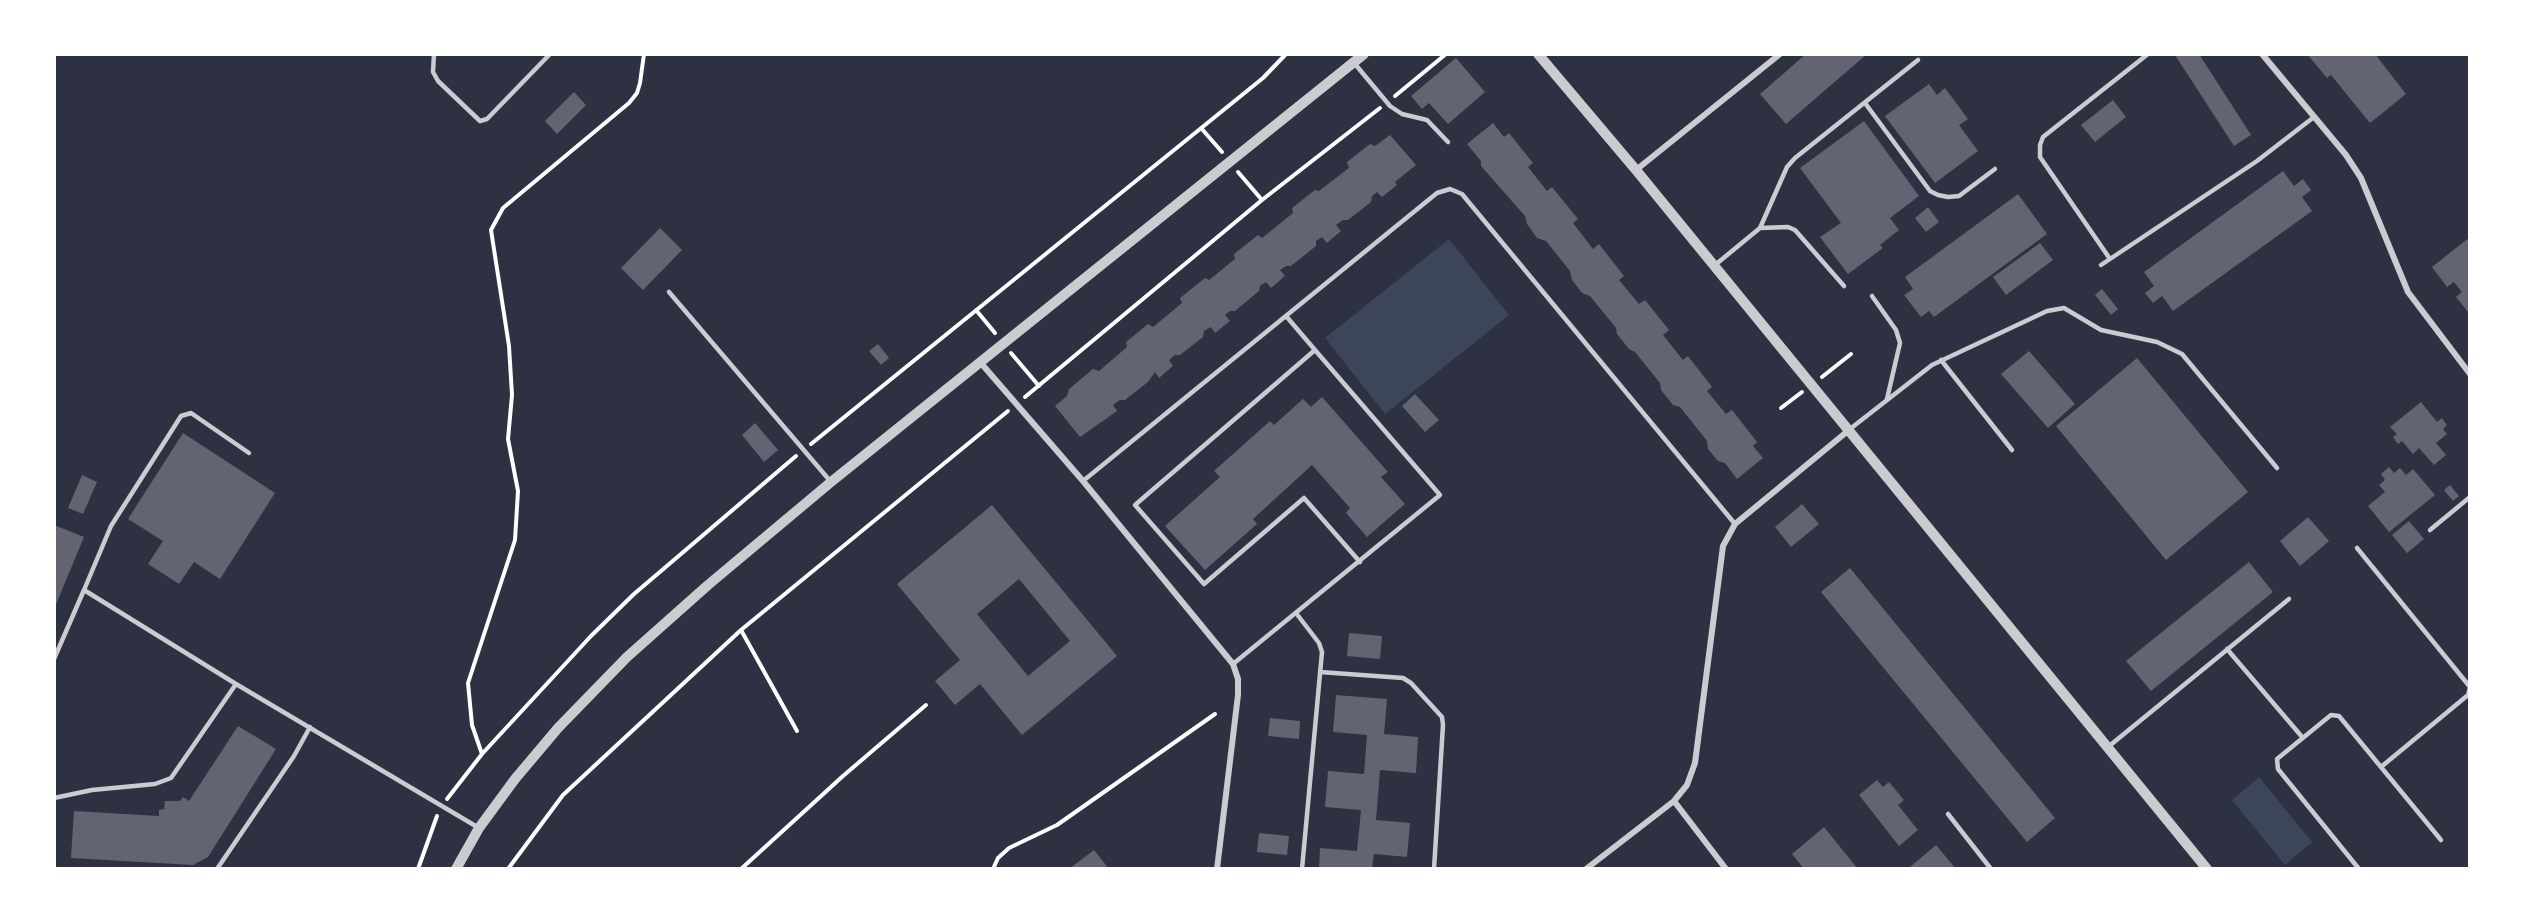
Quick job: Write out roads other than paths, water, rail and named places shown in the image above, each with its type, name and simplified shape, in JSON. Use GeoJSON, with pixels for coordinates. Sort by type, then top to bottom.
{"type":"FeatureCollection","features":[{"type":"Feature","properties":{"kind":"street"},"geometry":{"type":"LineString","coordinates":[[456,869],[479,828],[515,779],[558,728],[627,657],[708,585],[831,482],[1364,54]]}},
{"type":"Feature","properties":{"kind":"street"},"geometry":{"type":"LineString","coordinates":[[1538,54],[1636,170],[2207,869]]}},
{"type":"Feature","properties":{"kind":"street"},"geometry":{"type":"LineString","coordinates":[[1636,170],[1780,54]]}},
{"type":"Feature","properties":{"kind":"street"},"geometry":{"type":"LineString","coordinates":[[2262,54],[2346,155],[2361,178],[2408,292],[2470,374]]}},
{"type":"Feature","properties":{"kind":"street"},"geometry":{"type":"LineString","coordinates":[[980,362],[1083,481],[1233,664],[1238,679],[1238,695],[1217,869]]}},
{"type":"Feature","properties":{"kind":"street"},"geometry":{"type":"LineString","coordinates":[[1586,869],[1674,801],[1687,785],[1695,763],[1723,546],[1735,524],[1849,430]]}},
{"type":"Feature","properties":{"kind":"street"},"geometry":{"type":"LineString","coordinates":[[1674,801],[1726,869]]}},
{"type":"Feature","properties":{"kind":"lane"},"geometry":{"type":"LineString","coordinates":[[434,54],[433,72],[438,81],[480,121],[487,119],[550,54]]}},
{"type":"Feature","properties":{"kind":"lane"},"geometry":{"type":"LineString","coordinates":[[2110,259],[2040,157],[2040,145],[2043,137],[2148,54]]}},
{"type":"Feature","properties":{"kind":"lane"},"geometry":{"type":"LineString","coordinates":[[1714,266],[1760,228],[1787,167],[1918,60]]}},
{"type":"Feature","properties":{"kind":"lane"},"geometry":{"type":"LineString","coordinates":[[1354,62],[1387,102],[1402,114],[1427,120],[1448,142]]}},
{"type":"Feature","properties":{"kind":"lane"},"geometry":{"type":"LineString","coordinates":[[1865,103],[1930,191],[1948,197],[1959,196],[1995,169]]}},
{"type":"Feature","properties":{"kind":"lane"},"geometry":{"type":"LineString","coordinates":[[2101,265],[2257,162],[2314,117]]}},
{"type":"Feature","properties":{"kind":"lane"},"geometry":{"type":"LineString","coordinates":[[1083,481],[1437,193],[1450,189],[1462,194],[1735,524]]}},
{"type":"Feature","properties":{"kind":"lane"},"geometry":{"type":"LineString","coordinates":[[1760,228],[1788,227],[1795,230],[1844,286]]}},
{"type":"Feature","properties":{"kind":"lane"},"geometry":{"type":"LineString","coordinates":[[669,292],[831,482]]}},
{"type":"Feature","properties":{"kind":"lane"},"geometry":{"type":"LineString","coordinates":[[1872,296],[1896,330],[1900,343],[1887,399]]}},
{"type":"Feature","properties":{"kind":"lane"},"geometry":{"type":"LineString","coordinates":[[1849,430],[1941,360],[2047,311],[2064,308],[2101,330],[2157,342],[2182,354],[2277,468]]}},
{"type":"Feature","properties":{"kind":"lane"},"geometry":{"type":"LineString","coordinates":[[1233,664],[1440,495],[1286,316]]}},
{"type":"Feature","properties":{"kind":"lane"},"geometry":{"type":"LineString","coordinates":[[1315,350],[1135,505],[1204,585],[1304,498],[1360,562]]}},
{"type":"Feature","properties":{"kind":"lane"},"geometry":{"type":"LineString","coordinates":[[1941,360],[2012,450]]}},
{"type":"Feature","properties":{"kind":"lane"},"geometry":{"type":"LineString","coordinates":[[54,659],[111,526],[181,416],[191,413],[249,453]]}},
{"type":"Feature","properties":{"kind":"lane"},"geometry":{"type":"LineString","coordinates":[[2430,530],[2470,497]]}},
{"type":"Feature","properties":{"kind":"lane"},"geometry":{"type":"LineString","coordinates":[[2357,548],[2470,687],[2468,695],[2381,767]]}},
{"type":"Feature","properties":{"kind":"lane"},"geometry":{"type":"LineString","coordinates":[[84,590],[236,684],[479,828]]}},
{"type":"Feature","properties":{"kind":"lane"},"geometry":{"type":"LineString","coordinates":[[2108,747],[2289,599]]}},
{"type":"Feature","properties":{"kind":"lane"},"geometry":{"type":"LineString","coordinates":[[1296,613],[1319,643],[1322,652],[1302,869]]}},
{"type":"Feature","properties":{"kind":"lane"},"geometry":{"type":"LineString","coordinates":[[2228,649],[2303,738]]}},
{"type":"Feature","properties":{"kind":"lane"},"geometry":{"type":"LineString","coordinates":[[1320,672],[1403,678],[1411,682],[1442,717],[1434,869]]}},
{"type":"Feature","properties":{"kind":"lane"},"geometry":{"type":"LineString","coordinates":[[54,798],[92,790],[155,784],[171,778],[236,684]]}},
{"type":"Feature","properties":{"kind":"lane"},"geometry":{"type":"LineString","coordinates":[[2359,869],[2278,769],[2277,759],[2331,715],[2339,716],[2441,840]]}},
{"type":"Feature","properties":{"kind":"lane"},"geometry":{"type":"LineString","coordinates":[[217,869],[294,756],[310,728]]}},
{"type":"Feature","properties":{"kind":"lane"},"geometry":{"type":"LineString","coordinates":[[1948,814],[1991,869]]}}]}
